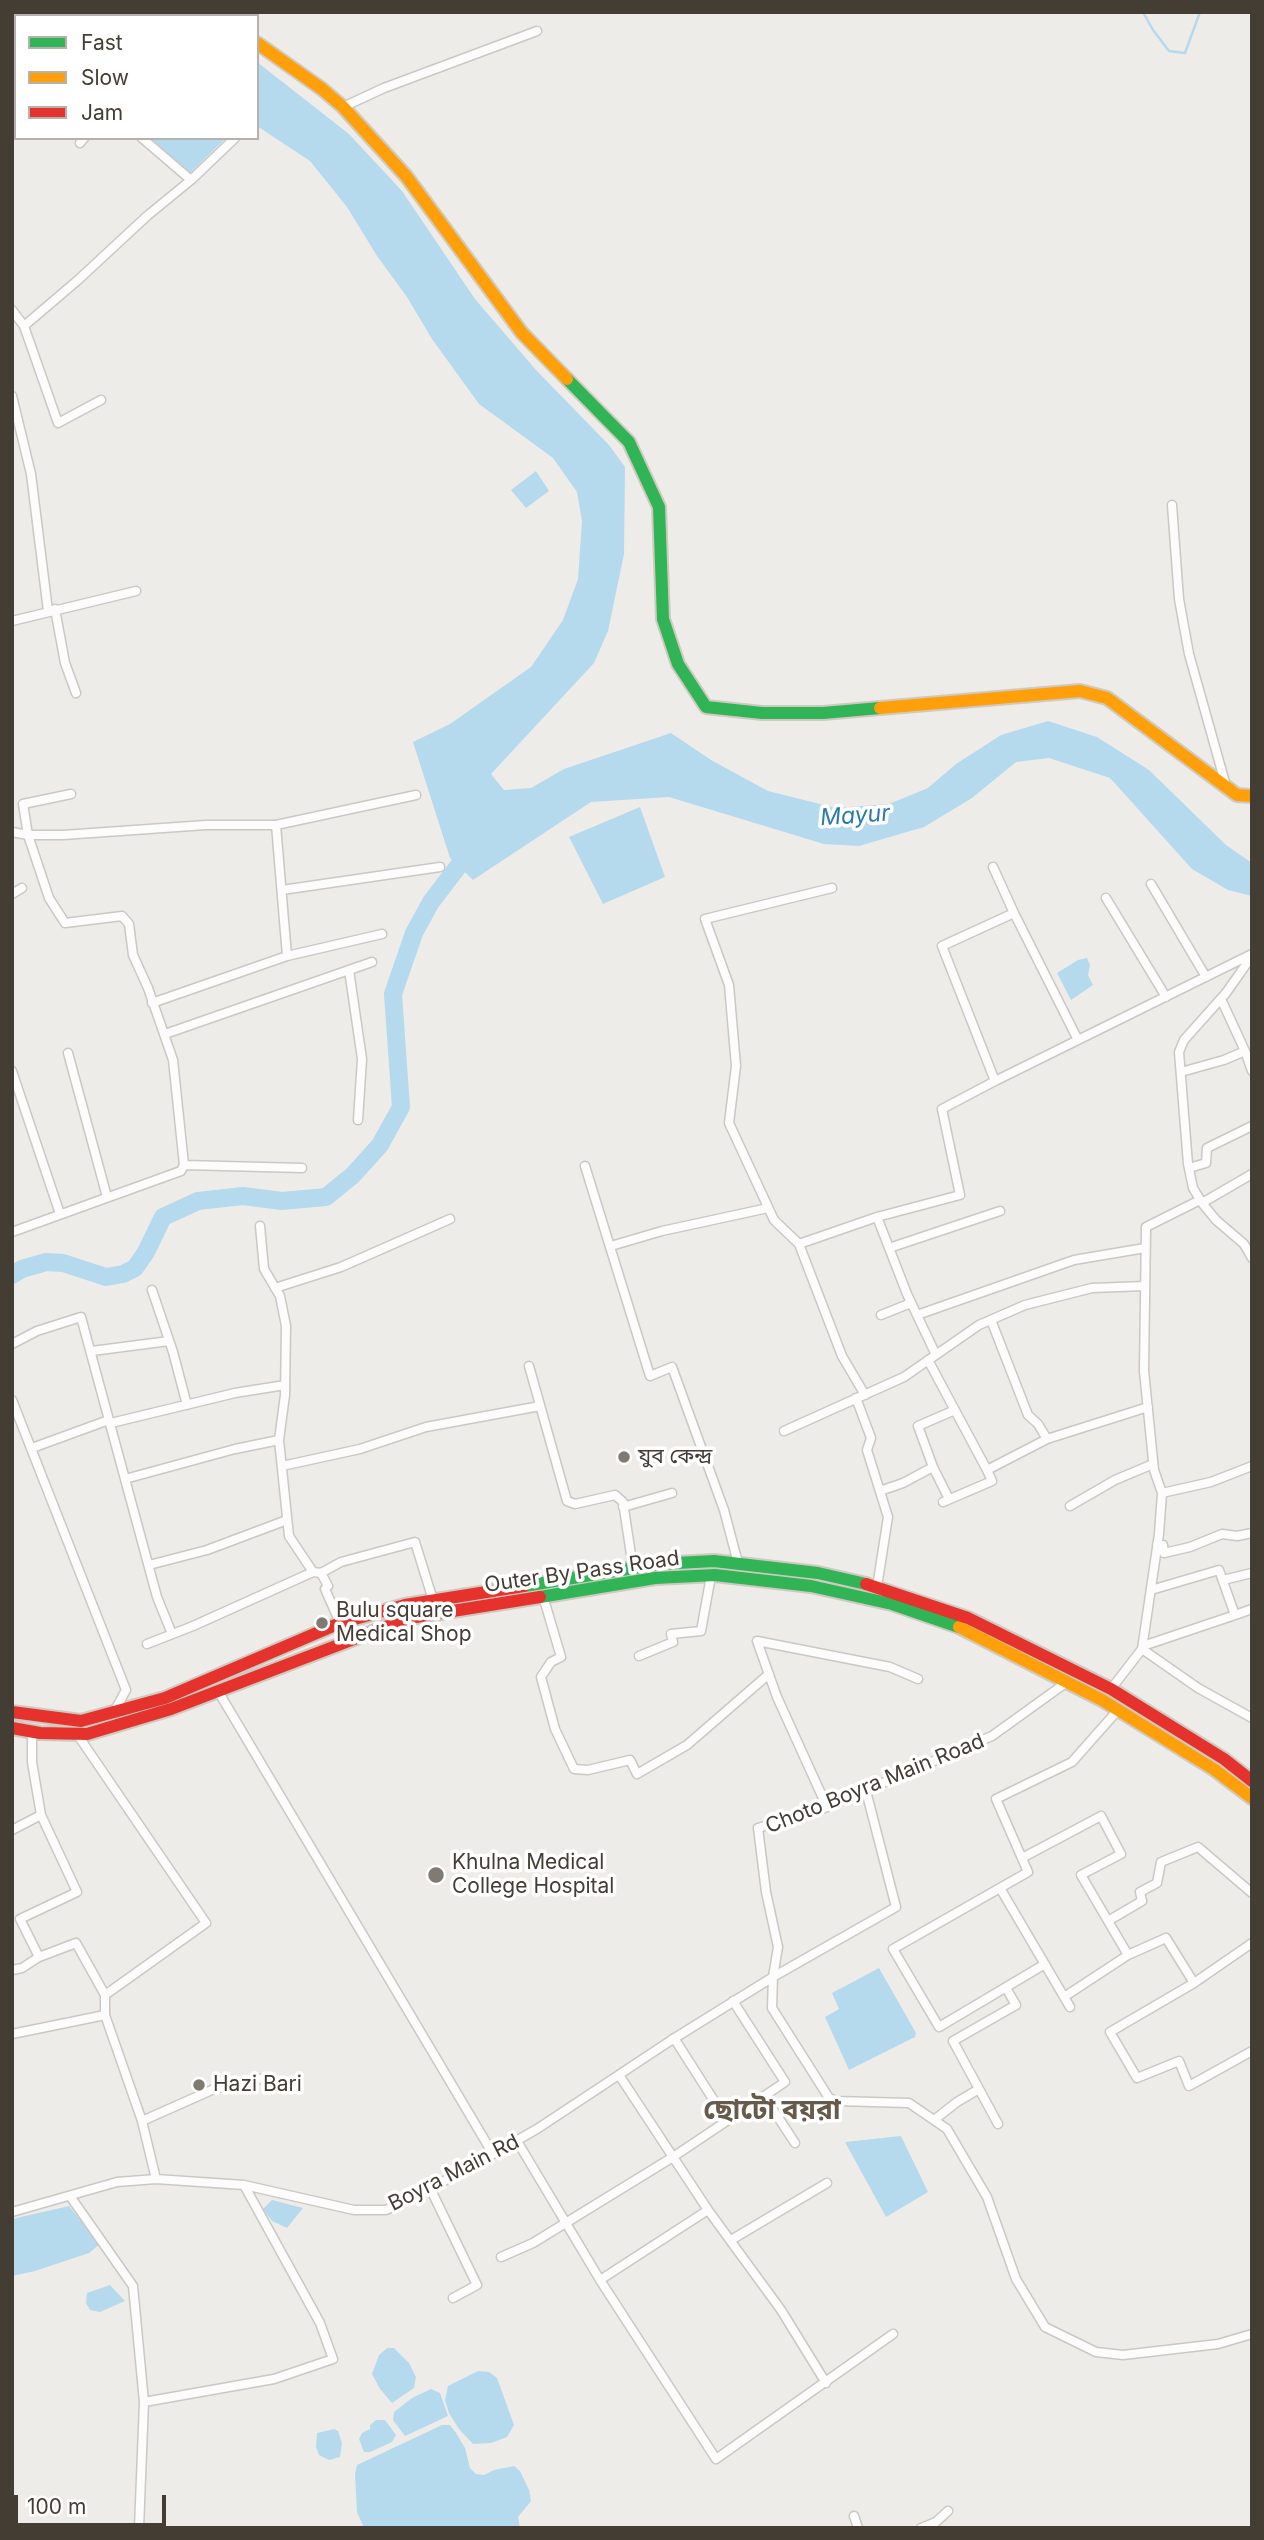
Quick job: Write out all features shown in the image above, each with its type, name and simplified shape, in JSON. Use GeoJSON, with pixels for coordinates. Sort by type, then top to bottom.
{"type":"FeatureCollection","features":[{"type":"Feature","properties":{"kind":"main road"},"geometry":{"type":"LineString","coordinates":[[259,44],[323,89],[343,107],[406,176],[522,333],[629,442],[659,508],[663,619],[678,664],[706,707],[762,713],[823,713],[1080,691],[1107,698],[1237,795],[1252,796]]}},
{"type":"Feature","properties":{"kind":"main road","name":"Outer By Pass Road"},"geometry":{"type":"LineString","coordinates":[[12,1712],[80,1721],[114,1712],[164,1698],[340,1623],[405,1605],[658,1563],[737,1563],[817,1573],[877,1587],[968,1618],[1111,1689],[1224,1759],[1252,1781]]}},
{"type":"Feature","properties":{"kind":"main road","name":"Outer By Pass Road"},"geometry":{"type":"LineString","coordinates":[[12,1728],[87,1734],[171,1709],[409,1618],[655,1578],[711,1576],[811,1586],[892,1604],[960,1627],[1118,1710],[1215,1770],[1252,1798]]}},
{"type":"Feature","properties":{"kind":"street"},"geometry":{"type":"LineString","coordinates":[[343,107],[384,88],[537,31]]}},
{"type":"Feature","properties":{"kind":"street"},"geometry":{"type":"LineString","coordinates":[[144,140],[191,180]]}},
{"type":"Feature","properties":{"kind":"street"},"geometry":{"type":"LineString","coordinates":[[24,326],[191,180],[232,140]]}},
{"type":"Feature","properties":{"kind":"street"},"geometry":{"type":"LineString","coordinates":[[12,310],[24,326],[58,422],[101,400]]}},
{"type":"Feature","properties":{"kind":"street"},"geometry":{"type":"LineString","coordinates":[[12,396],[31,474],[51,610],[76,693]]}},
{"type":"Feature","properties":{"kind":"street"},"geometry":{"type":"LineString","coordinates":[[1172,505],[1179,599],[1189,654],[1226,786]]}},
{"type":"Feature","properties":{"kind":"street"},"geometry":{"type":"LineString","coordinates":[[12,621],[136,592]]}},
{"type":"Feature","properties":{"kind":"street"},"geometry":{"type":"LineString","coordinates":[[12,1232],[181,1171],[184,1165],[173,1060],[148,988],[133,955],[129,923],[122,916],[65,923],[49,898],[28,835],[23,804],[71,794]]}},
{"type":"Feature","properties":{"kind":"street"},"geometry":{"type":"LineString","coordinates":[[12,832],[63,835],[205,825],[276,825],[416,795]]}},
{"type":"Feature","properties":{"kind":"street"},"geometry":{"type":"LineString","coordinates":[[276,825],[287,956]]}},
{"type":"Feature","properties":{"kind":"street"},"geometry":{"type":"LineString","coordinates":[[282,890],[440,867]]}},
{"type":"Feature","properties":{"kind":"street"},"geometry":{"type":"LineString","coordinates":[[993,867],[1078,1040]]}},
{"type":"Feature","properties":{"kind":"street"},"geometry":{"type":"LineString","coordinates":[[1151,884],[1206,977]]}},
{"type":"Feature","properties":{"kind":"street"},"geometry":{"type":"LineString","coordinates":[[12,894],[22,888]]}},
{"type":"Feature","properties":{"kind":"street"},"geometry":{"type":"LineString","coordinates":[[832,888],[705,919],[729,985],[736,1066],[729,1123],[774,1220],[799,1244],[860,1396],[871,1438],[867,1450],[888,1517],[877,1587]]}},
{"type":"Feature","properties":{"kind":"street"},"geometry":{"type":"LineString","coordinates":[[1106,898],[1166,997]]}},
{"type":"Feature","properties":{"kind":"street"},"geometry":{"type":"LineString","coordinates":[[995,1082],[942,946],[1014,913]]}},
{"type":"Feature","properties":{"kind":"street"},"geometry":{"type":"LineString","coordinates":[[152,1003],[287,956],[382,934]]}},
{"type":"Feature","properties":{"kind":"street"},"geometry":{"type":"LineString","coordinates":[[799,1244],[877,1217],[960,1195],[942,1109],[1252,955]]}},
{"type":"Feature","properties":{"kind":"street"},"geometry":{"type":"LineString","coordinates":[[1252,955],[1221,999],[1184,1040],[1179,1052],[1193,1188],[1201,1201],[1249,1247],[1252,1258]]}},
{"type":"Feature","properties":{"kind":"street"},"geometry":{"type":"LineString","coordinates":[[165,1034],[372,962]]}},
{"type":"Feature","properties":{"kind":"street"},"geometry":{"type":"LineString","coordinates":[[349,970],[362,1059],[358,1120]]}},
{"type":"Feature","properties":{"kind":"street"},"geometry":{"type":"LineString","coordinates":[[1221,999],[1252,1071]]}},
{"type":"Feature","properties":{"kind":"street"},"geometry":{"type":"LineString","coordinates":[[1181,1072],[1245,1051]]}},
{"type":"Feature","properties":{"kind":"street"},"geometry":{"type":"LineString","coordinates":[[68,1053],[107,1197]]}},
{"type":"Feature","properties":{"kind":"street"},"geometry":{"type":"LineString","coordinates":[[12,1071],[60,1214]]}},
{"type":"Feature","properties":{"kind":"street"},"geometry":{"type":"LineString","coordinates":[[1189,1168],[1206,1163],[1207,1148],[1252,1126]]}},
{"type":"Feature","properties":{"kind":"street"},"geometry":{"type":"LineString","coordinates":[[184,1165],[302,1168]]}},
{"type":"Feature","properties":{"kind":"street"},"geometry":{"type":"LineString","coordinates":[[585,1166],[650,1376],[672,1367],[724,1510],[737,1563]]}},
{"type":"Feature","properties":{"kind":"street"},"geometry":{"type":"LineString","coordinates":[[1111,1689],[1142,1647],[1162,1493],[1153,1464],[1144,1371],[1146,1227],[1252,1174]]}},
{"type":"Feature","properties":{"kind":"street"},"geometry":{"type":"LineString","coordinates":[[611,1245],[768,1208]]}},
{"type":"Feature","properties":{"kind":"street"},"geometry":{"type":"LineString","coordinates":[[889,1248],[1000,1211]]}},
{"type":"Feature","properties":{"kind":"street"},"geometry":{"type":"LineString","coordinates":[[877,1217],[911,1303],[936,1355]]}},
{"type":"Feature","properties":{"kind":"street"},"geometry":{"type":"LineString","coordinates":[[275,1287],[341,1267],[450,1219]]}},
{"type":"Feature","properties":{"kind":"street"},"geometry":{"type":"LineString","coordinates":[[260,1226],[264,1269],[280,1296],[286,1326],[285,1385],[279,1440],[289,1536],[328,1586],[325,1589],[340,1623]]}},
{"type":"Feature","properties":{"kind":"street"},"geometry":{"type":"LineString","coordinates":[[917,1315],[1074,1260],[1145,1248]]}},
{"type":"Feature","properties":{"kind":"street"},"geometry":{"type":"LineString","coordinates":[[784,1431],[904,1377],[979,1325],[1025,1305],[1092,1288],[1145,1286]]}},
{"type":"Feature","properties":{"kind":"street"},"geometry":{"type":"LineString","coordinates":[[152,1290],[187,1405]]}},
{"type":"Feature","properties":{"kind":"street"},"geometry":{"type":"LineString","coordinates":[[881,1315],[911,1303]]}},
{"type":"Feature","properties":{"kind":"street"},"geometry":{"type":"LineString","coordinates":[[12,1344],[37,1331],[81,1317],[157,1597],[172,1634]]}},
{"type":"Feature","properties":{"kind":"street"},"geometry":{"type":"LineString","coordinates":[[990,1320],[1028,1415],[1038,1424],[1047,1439]]}},
{"type":"Feature","properties":{"kind":"street"},"geometry":{"type":"LineString","coordinates":[[92,1351],[169,1340]]}},
{"type":"Feature","properties":{"kind":"street"},"geometry":{"type":"LineString","coordinates":[[928,1360],[988,1470],[992,1481],[946,1500],[918,1426],[955,1410]]}},
{"type":"Feature","properties":{"kind":"street"},"geometry":{"type":"LineString","coordinates":[[529,1366],[567,1501],[575,1504],[615,1495],[623,1502],[633,1568]]}},
{"type":"Feature","properties":{"kind":"street"},"geometry":{"type":"LineString","coordinates":[[32,1448],[106,1421],[111,1423],[285,1385]]}},
{"type":"Feature","properties":{"kind":"street"},"geometry":{"type":"LineString","coordinates":[[12,1400],[125,1690],[114,1712]]}},
{"type":"Feature","properties":{"kind":"street"},"geometry":{"type":"LineString","coordinates":[[282,1466],[360,1449],[426,1426],[540,1406]]}},
{"type":"Feature","properties":{"kind":"street"},"geometry":{"type":"LineString","coordinates":[[988,1470],[1047,1439],[1148,1407]]}},
{"type":"Feature","properties":{"kind":"street"},"geometry":{"type":"LineString","coordinates":[[125,1479],[279,1440]]}},
{"type":"Feature","properties":{"kind":"street"},"geometry":{"type":"LineString","coordinates":[[1070,1506],[1115,1480],[1153,1464]]}},
{"type":"Feature","properties":{"kind":"street"},"geometry":{"type":"LineString","coordinates":[[1162,1493],[1211,1482],[1252,1466]]}},
{"type":"Feature","properties":{"kind":"street"},"geometry":{"type":"LineString","coordinates":[[880,1491],[903,1483],[933,1467]]}},
{"type":"Feature","properties":{"kind":"street"},"geometry":{"type":"LineString","coordinates":[[623,1507],[672,1493]]}},
{"type":"Feature","properties":{"kind":"street"},"geometry":{"type":"LineString","coordinates":[[149,1565],[207,1550],[287,1520]]}},
{"type":"Feature","properties":{"kind":"street"},"geometry":{"type":"LineString","coordinates":[[1157,1545],[1163,1545],[1164,1553],[1190,1547],[1222,1534],[1237,1536],[1252,1533]]}},
{"type":"Feature","properties":{"kind":"street"},"geometry":{"type":"LineString","coordinates":[[147,1644],[341,1562],[415,1542],[433,1600]]}},
{"type":"Feature","properties":{"kind":"street"},"geometry":{"type":"LineString","coordinates":[[1151,1590],[1219,1570],[1235,1615],[1238,1614]]}},
{"type":"Feature","properties":{"kind":"street"},"geometry":{"type":"LineString","coordinates":[[1223,1580],[1252,1573]]}},
{"type":"Feature","properties":{"kind":"street"},"geometry":{"type":"LineString","coordinates":[[639,1656],[673,1642],[671,1634],[701,1631],[711,1576]]}},
{"type":"Feature","properties":{"kind":"street"},"geometry":{"type":"LineString","coordinates":[[543,1596],[561,1657],[551,1661],[541,1677],[555,1729],[574,1769],[588,1770],[630,1760],[637,1774],[687,1745],[769,1674]]}},
{"type":"Feature","properties":{"kind":"street"},"geometry":{"type":"LineString","coordinates":[[1142,1647],[1252,1609]]}},
{"type":"Feature","properties":{"kind":"street"},"geometry":{"type":"LineString","coordinates":[[827,1807],[777,1698],[757,1641],[890,1667],[918,1679]]}},
{"type":"Feature","properties":{"kind":"street"},"geometry":{"type":"LineString","coordinates":[[1142,1647],[1198,1688],[1251,1717]]}},
{"type":"Feature","properties":{"kind":"street","name":"Choto Boyra Main Road"},"geometry":{"type":"LineString","coordinates":[[1067,1682],[992,1736],[827,1807],[758,1828],[766,1892],[778,1947],[772,2008],[829,2098],[836,2101],[909,2103],[947,2130],[987,2197],[1016,2279],[1045,2328],[1096,2352],[1123,2355],[1218,2344],[1252,2334]]}},
{"type":"Feature","properties":{"kind":"street"},"geometry":{"type":"LineString","coordinates":[[218,1690],[493,2154]]}},
{"type":"Feature","properties":{"kind":"street"},"geometry":{"type":"LineString","coordinates":[[1045,1964],[939,2027],[893,1949],[1028,1872],[996,1799],[1072,1762],[1118,1710]]}},
{"type":"Feature","properties":{"kind":"street"},"geometry":{"type":"LineString","coordinates":[[32,1731],[32,1762],[41,1815],[77,1892],[20,1919],[39,1957]]}},
{"type":"Feature","properties":{"kind":"street"},"geometry":{"type":"LineString","coordinates":[[77,1734],[206,1923],[105,1995]]}},
{"type":"Feature","properties":{"kind":"street","name":"Boyra Main Rd"},"geometry":{"type":"LineString","coordinates":[[12,2212],[117,2182],[156,2179],[244,2185],[354,2210],[386,2210],[517,2141],[733,2001],[896,1907],[866,1791]]}},
{"type":"Feature","properties":{"kind":"street"},"geometry":{"type":"LineString","coordinates":[[12,1830],[41,1815]]}},
{"type":"Feature","properties":{"kind":"street"},"geometry":{"type":"LineString","coordinates":[[1021,1858],[1101,1816],[1121,1854],[1082,1875],[1128,1955]]}},
{"type":"Feature","properties":{"kind":"street"},"geometry":{"type":"LineString","coordinates":[[1108,1921],[1142,1901],[1140,1892],[1157,1883],[1161,1862],[1198,1847],[1252,1892]]}},
{"type":"Feature","properties":{"kind":"street"},"geometry":{"type":"LineString","coordinates":[[1000,1888],[1070,2007]]}},
{"type":"Feature","properties":{"kind":"street"},"geometry":{"type":"LineString","coordinates":[[1064,1997],[1128,1955],[1167,1938],[1194,1983]]}},
{"type":"Feature","properties":{"kind":"street"},"geometry":{"type":"LineString","coordinates":[[12,1970],[76,1943],[105,1995],[105,2015],[142,2121],[156,2179]]}},
{"type":"Feature","properties":{"kind":"street"},"geometry":{"type":"LineString","coordinates":[[1252,1943],[1194,1983],[1136,2014],[1110,2032],[1138,2078],[1179,2061],[1189,2086],[1252,2051]]}},
{"type":"Feature","properties":{"kind":"street"},"geometry":{"type":"LineString","coordinates":[[998,2124],[953,2040],[1016,2005],[1006,1988]]}},
{"type":"Feature","properties":{"kind":"street"},"geometry":{"type":"LineString","coordinates":[[501,2257],[533,2243],[673,2157],[785,2082],[733,2001]]}},
{"type":"Feature","properties":{"kind":"street"},"geometry":{"type":"LineString","coordinates":[[12,2034],[105,2015]]}},
{"type":"Feature","properties":{"kind":"street"},"geometry":{"type":"LineString","coordinates":[[674,2038],[727,2121]]}},
{"type":"Feature","properties":{"kind":"street"},"geometry":{"type":"LineString","coordinates":[[619,2075],[708,2210],[781,2310],[826,2383]]}},
{"type":"Feature","properties":{"kind":"street"},"geometry":{"type":"LineString","coordinates":[[142,2121],[214,2089],[264,2078]]}},
{"type":"Feature","properties":{"kind":"street"},"geometry":{"type":"LineString","coordinates":[[934,2120],[979,2089]]}},
{"type":"Feature","properties":{"kind":"street"},"geometry":{"type":"LineString","coordinates":[[764,2096],[795,2143]]}},
{"type":"Feature","properties":{"kind":"street"},"geometry":{"type":"LineString","coordinates":[[517,2141],[600,2280],[716,2459],[893,2334]]}},
{"type":"Feature","properties":{"kind":"street"},"geometry":{"type":"LineString","coordinates":[[730,2240],[827,2183]]}},
{"type":"Feature","properties":{"kind":"street"},"geometry":{"type":"LineString","coordinates":[[144,2402],[274,2379],[334,2359],[320,2323],[244,2185]]}},
{"type":"Feature","properties":{"kind":"street"},"geometry":{"type":"LineString","coordinates":[[430,2188],[477,2285],[453,2298]]}},
{"type":"Feature","properties":{"kind":"street"},"geometry":{"type":"LineString","coordinates":[[70,2196],[133,2287],[144,2402],[139,2528]]}},
{"type":"Feature","properties":{"kind":"street"},"geometry":{"type":"LineString","coordinates":[[600,2280],[708,2210]]}},
{"type":"Feature","properties":{"kind":"street"},"geometry":{"type":"LineString","coordinates":[[921,2528],[936,2522],[948,2511]]}},
{"type":"Feature","properties":{"kind":"street"},"geometry":{"type":"LineString","coordinates":[[855,2516],[858,2528]]}},
{"type":"Feature","properties":{"kind":"water"},"geometry":{"type":"Polygon","coordinates":[[[95,12],[187,14],[98,14],[95,12]]]}},
{"type":"Feature","properties":{"kind":"water","name":"Mayur"},"geometry":{"type":"Polygon","coordinates":[[[259,64],[349,134],[402,191],[475,299],[536,370],[609,445],[625,467],[624,554],[608,631],[594,663],[491,774],[504,790],[531,788],[564,769],[671,733],[711,760],[768,791],[836,808],[889,804],[928,788],[956,764],[1001,735],[1048,721],[1097,737],[1149,770],[1226,845],[1252,863],[1252,896],[1228,890],[1192,869],[1110,778],[1049,758],[1016,762],[972,798],[924,827],[859,846],[824,844],[669,797],[591,802],[473,880],[450,858],[413,742],[450,724],[531,667],[563,620],[578,579],[582,521],[577,492],[553,458],[479,404],[432,339],[347,207],[310,161],[259,127],[259,64]]]}},
{"type":"Feature","properties":{"kind":"water"},"geometry":{"type":"Polygon","coordinates":[[[151,140],[224,140],[190,173],[151,140]]]}},
{"type":"Feature","properties":{"kind":"water"},"geometry":{"type":"Polygon","coordinates":[[[536,471],[549,491],[526,508],[511,490],[536,471]]]}},
{"type":"Feature","properties":{"kind":"water"},"geometry":{"type":"Polygon","coordinates":[[[640,807],[665,877],[603,904],[569,837],[640,807]]]}},
{"type":"Feature","properties":{"kind":"water"},"geometry":{"type":"Polygon","coordinates":[[[1087,958],[1090,965],[1088,975],[1093,985],[1071,1000],[1057,973],[1078,960],[1087,958]]]}},
{"type":"Feature","properties":{"kind":"water"},"geometry":{"type":"Polygon","coordinates":[[[879,1968],[916,2033],[915,2037],[849,2070],[825,2017],[839,2009],[832,1993],[879,1968]]]}},
{"type":"Feature","properties":{"kind":"water"},"geometry":{"type":"Polygon","coordinates":[[[901,2136],[928,2192],[886,2217],[845,2142],[901,2136]]]}},
{"type":"Feature","properties":{"kind":"water"},"geometry":{"type":"Polygon","coordinates":[[[272,2200],[303,2208],[287,2228],[272,2221],[263,2209],[272,2200]]]}},
{"type":"Feature","properties":{"kind":"water"},"geometry":{"type":"Polygon","coordinates":[[[69,2206],[100,2244],[89,2253],[12,2276],[12,2219],[69,2206]]]}},
{"type":"Feature","properties":{"kind":"water"},"geometry":{"type":"Polygon","coordinates":[[[110,2285],[125,2301],[100,2312],[90,2310],[86,2303],[87,2293],[110,2285]]]}},
{"type":"Feature","properties":{"kind":"water"},"geometry":{"type":"Polygon","coordinates":[[[387,2348],[394,2348],[409,2363],[416,2377],[414,2388],[392,2403],[372,2374],[379,2355],[387,2348]]]}},
{"type":"Feature","properties":{"kind":"water"},"geometry":{"type":"Polygon","coordinates":[[[478,2371],[489,2372],[497,2378],[514,2425],[507,2437],[491,2443],[473,2444],[459,2429],[445,2400],[448,2386],[478,2371]]]}},
{"type":"Feature","properties":{"kind":"water"},"geometry":{"type":"Polygon","coordinates":[[[431,2389],[440,2393],[448,2416],[405,2436],[393,2420],[394,2412],[412,2398],[431,2389]]]}},
{"type":"Feature","properties":{"kind":"water"},"geometry":{"type":"Polygon","coordinates":[[[376,2420],[385,2420],[396,2435],[392,2442],[364,2452],[359,2439],[376,2420]]]}},
{"type":"Feature","properties":{"kind":"water"},"geometry":{"type":"Polygon","coordinates":[[[442,2425],[450,2425],[456,2433],[465,2448],[470,2468],[476,2474],[484,2475],[514,2466],[520,2471],[531,2501],[518,2517],[520,2528],[364,2528],[357,2512],[357,2465],[442,2425]]]}},
{"type":"Feature","properties":{"kind":"water"},"geometry":{"type":"Polygon","coordinates":[[[334,2429],[338,2431],[342,2443],[340,2457],[329,2460],[319,2455],[316,2447],[317,2433],[334,2429]]]}},
{"type":"Feature","properties":{"kind":"waterway"},"geometry":{"type":"LineString","coordinates":[[1143,12],[1169,51],[1185,53],[1200,12]]}},
{"type":"Feature","properties":{"kind":"waterway"},"geometry":{"type":"LineString","coordinates":[[12,1275],[46,1262],[63,1263],[106,1277],[123,1274],[135,1268],[163,1217],[198,1201],[243,1196],[282,1201],[326,1197],[353,1175],[380,1145],[401,1107],[393,994],[414,933],[431,902],[473,847]]}},
{"type":"Feature","properties":{"kind":"traffic: fast"},"geometry":{"type":"LineString","coordinates":[[567,379],[629,442],[659,507],[663,619],[678,664],[706,707],[762,713],[823,713],[880,708]]}},
{"type":"Feature","properties":{"kind":"traffic: fast"},"geometry":{"type":"LineString","coordinates":[[524,1586],[658,1564],[714,1561],[818,1573],[866,1584]]}},
{"type":"Feature","properties":{"kind":"traffic: fast"},"geometry":{"type":"LineString","coordinates":[[540,1597],[655,1578],[715,1575],[811,1586],[892,1604],[959,1627]]}},
{"type":"Feature","properties":{"kind":"traffic: slow"},"geometry":{"type":"LineString","coordinates":[[259,44],[343,107],[406,176],[522,333],[567,379]]}},
{"type":"Feature","properties":{"kind":"traffic: slow"},"geometry":{"type":"LineString","coordinates":[[880,708],[1080,691],[1107,698],[1237,795],[1252,796]]}},
{"type":"Feature","properties":{"kind":"traffic: slow"},"geometry":{"type":"LineString","coordinates":[[959,1627],[1102,1700],[1215,1770],[1252,1798]]}},
{"type":"Feature","properties":{"kind":"traffic: jam"},"geometry":{"type":"LineString","coordinates":[[866,1584],[968,1618],[1111,1689],[1224,1759],[1252,1781]]}},
{"type":"Feature","properties":{"kind":"traffic: jam"},"geometry":{"type":"LineString","coordinates":[[12,1712],[81,1721],[165,1698],[340,1623],[405,1605],[524,1586]]}},
{"type":"Feature","properties":{"kind":"traffic: jam"},"geometry":{"type":"LineString","coordinates":[[12,1728],[40,1733],[87,1734],[171,1709],[409,1618],[540,1597]]}},
{"type":"Feature","properties":{"kind":"place","name":"যুব কেন্দ্র"},"geometry":{"type":"Point","coordinates":[624,1457]}},
{"type":"Feature","properties":{"kind":"place","name":"Bulu square Medical Shop"},"geometry":{"type":"Point","coordinates":[322,1623]}},
{"type":"Feature","properties":{"kind":"place","name":"Khulna Medical College Hospital"},"geometry":{"type":"Point","coordinates":[436,1875]}},
{"type":"Feature","properties":{"kind":"place","name":"Hazi Bari"},"geometry":{"type":"Point","coordinates":[199,2085]}},
{"type":"Feature","properties":{"kind":"district","name":"ছোটো বয়রা"},"geometry":{"type":"Point","coordinates":[772,2111]}}]}
